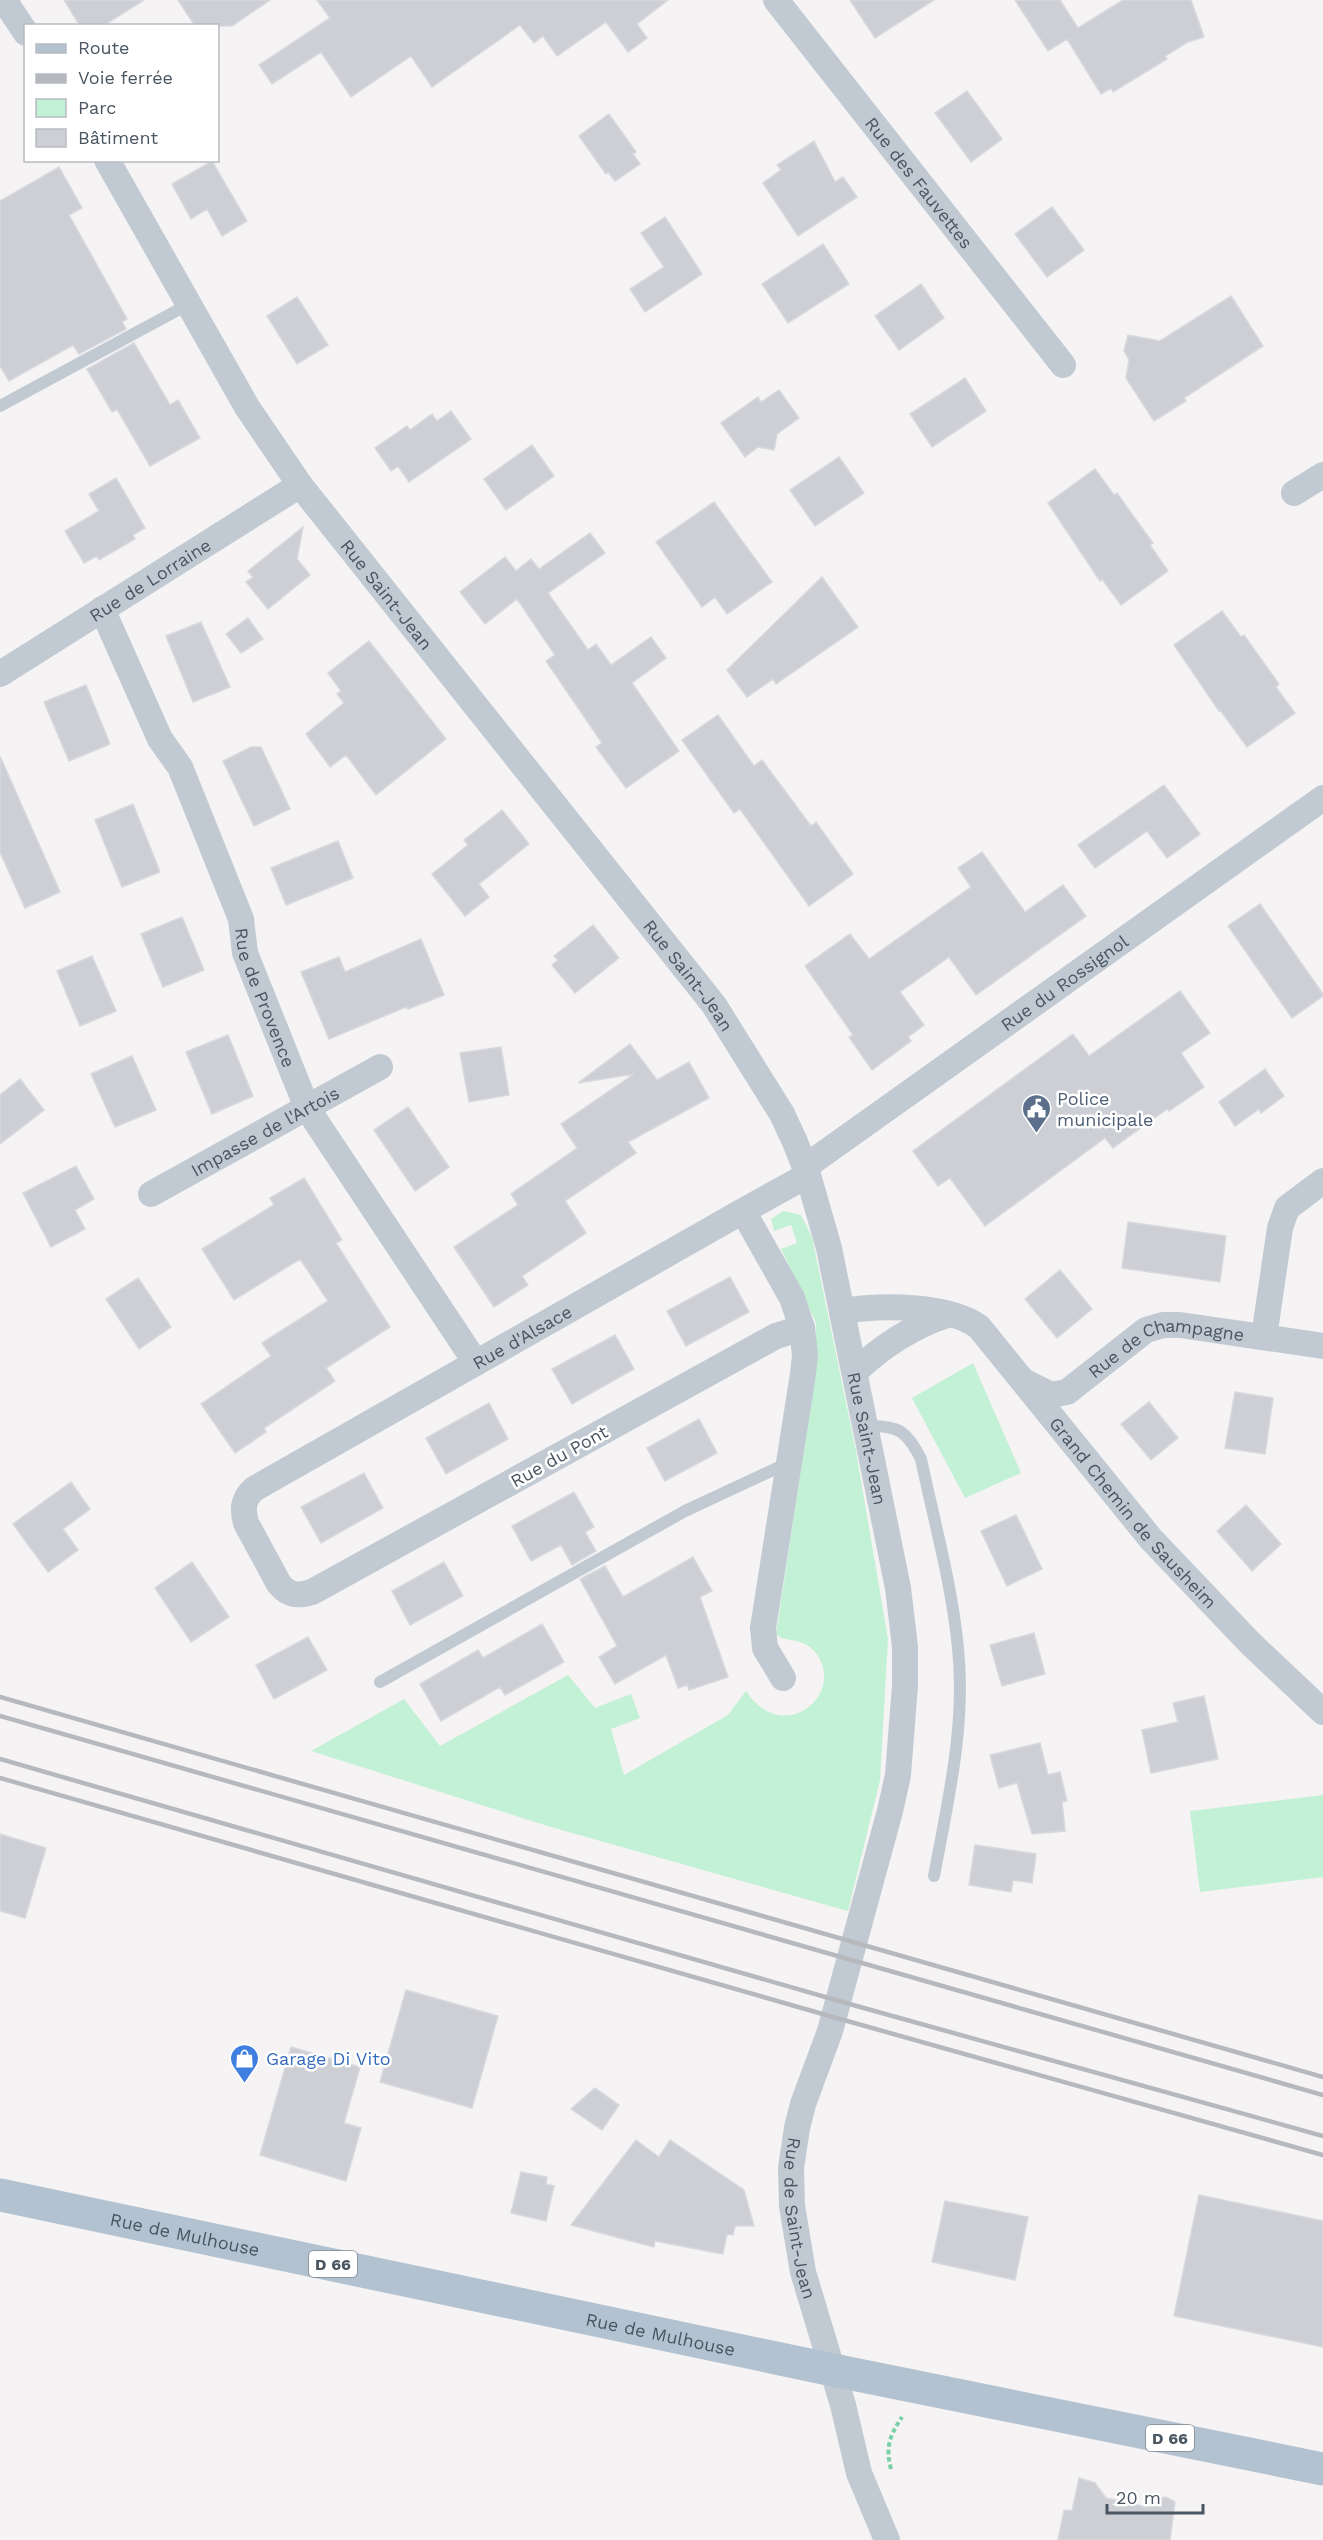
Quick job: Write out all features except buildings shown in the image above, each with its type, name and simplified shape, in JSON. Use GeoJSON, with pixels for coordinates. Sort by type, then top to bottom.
{"type":"FeatureCollection","features":[{"type":"Feature","properties":{"kind":"main road","name":"Rue de Mulhouse"},"geometry":{"type":"LineString","coordinates":[[0,2195],[833,2370],[1323,2469]]}},
{"type":"Feature","properties":{"kind":"street"},"geometry":{"type":"LineString","coordinates":[[4,0],[24,30]]}},
{"type":"Feature","properties":{"kind":"street","name":"Rue des Fauvettes"},"geometry":{"type":"LineString","coordinates":[[776,0],[1063,365]]}},
{"type":"Feature","properties":{"kind":"street","name":"Rue Saint-Jean"},"geometry":{"type":"LineString","coordinates":[[108,162],[248,407],[300,485],[714,1005],[782,1114],[807,1171],[829,1248],[867,1426],[898,1587],[905,1647],[905,1685],[898,1775],[858,1928]]}},
{"type":"Feature","properties":{"kind":"street"},"geometry":{"type":"LineString","coordinates":[[1294,494],[1323,474]]}},
{"type":"Feature","properties":{"kind":"street","name":"Rue de Lorraine"},"geometry":{"type":"LineString","coordinates":[[0,674],[300,485]]}},
{"type":"Feature","properties":{"kind":"street","name":"Rue de Provence"},"geometry":{"type":"LineString","coordinates":[[102,609],[159,739],[180,767],[241,919],[245,953],[307,1108],[476,1363]]}},
{"type":"Feature","properties":{"kind":"street","name":"Rue du Rossignol"},"geometry":{"type":"LineString","coordinates":[[807,1171],[1323,798]]}},
{"type":"Feature","properties":{"kind":"street","name":"Impasse de l'Artois"},"geometry":{"type":"LineString","coordinates":[[151,1194],[380,1067]]}},
{"type":"Feature","properties":{"kind":"street","name":"Rue d'Alsace"},"geometry":{"type":"LineString","coordinates":[[243,1505],[246,1496],[254,1489],[743,1211],[807,1171]]}},
{"type":"Feature","properties":{"kind":"street"},"geometry":{"type":"LineString","coordinates":[[1264,1337],[1280,1228],[1287,1208],[1323,1182]]}},
{"type":"Feature","properties":{"kind":"street"},"geometry":{"type":"LineString","coordinates":[[743,1211],[792,1298],[802,1328],[805,1354],[763,1628],[765,1648],[783,1678]]}},
{"type":"Feature","properties":{"kind":"street","name":"Grand Chemin de Sausheim"},"geometry":{"type":"LineString","coordinates":[[842,1311],[880,1307],[950,1314],[961,1316],[979,1327],[1151,1539],[1250,1642],[1323,1712]]}},
{"type":"Feature","properties":{"kind":"street"},"geometry":{"type":"LineString","coordinates":[[855,1372],[879,1350],[908,1332],[950,1314]]}},
{"type":"Feature","properties":{"kind":"street","name":"Rue de Champagne"},"geometry":{"type":"LineString","coordinates":[[1023,1379],[1043,1393],[1058,1395],[1067,1392],[1137,1335],[1163,1324],[1323,1346]]}},
{"type":"Feature","properties":{"kind":"street","name":"Rue du Pont"},"geometry":{"type":"LineString","coordinates":[[243,1505],[246,1523],[279,1584],[285,1592],[304,1594],[776,1336],[802,1328]]}},
{"type":"Feature","properties":{"kind":"street","name":"Rue de Saint-Jean"},"geometry":{"type":"LineString","coordinates":[[858,1928],[830,2031],[799,2120],[791,2168],[792,2206],[803,2272],[833,2370],[859,2473],[887,2540]]}},
{"type":"Feature","properties":{"kind":"lane"},"geometry":{"type":"LineString","coordinates":[[0,406],[189,304]]}},
{"type":"Feature","properties":{"kind":"lane"},"geometry":{"type":"LineString","coordinates":[[867,1426],[887,1426],[906,1435],[921,1459],[958,1649],[959,1721],[956,1756],[934,1876]]}},
{"type":"Feature","properties":{"kind":"lane"},"geometry":{"type":"LineString","coordinates":[[380,1682],[685,1511],[789,1462]]}},
{"type":"Feature","properties":{"kind":"path"},"geometry":{"type":"LineString","coordinates":[[893,2475],[887,2450],[889,2438],[903,2417]]}},
{"type":"Feature","properties":{"kind":"green space"},"geometry":{"type":"Polygon","coordinates":[[[783,1211],[801,1215],[812,1237],[856,1451],[888,1639],[880,1780],[848,1911],[551,1827],[311,1751],[404,1699],[440,1746],[568,1675],[595,1708],[631,1694],[640,1718],[611,1729],[624,1775],[728,1715],[746,1691],[761,1707],[776,1715],[792,1715],[806,1709],[817,1698],[823,1685],[823,1669],[816,1653],[805,1644],[779,1637],[776,1634],[815,1377],[816,1323],[781,1249],[797,1243],[791,1225],[774,1231],[771,1219],[783,1211]]]}},
{"type":"Feature","properties":{"kind":"green space"},"geometry":{"type":"Polygon","coordinates":[[[973,1363],[1021,1473],[965,1498],[912,1398],[973,1363]]]}},
{"type":"Feature","properties":{"kind":"green space"},"geometry":{"type":"Polygon","coordinates":[[[1323,1795],[1323,1877],[1200,1892],[1190,1811],[1323,1795]]]}},
{"type":"Feature","properties":{"kind":"railway"},"geometry":{"type":"LineString","coordinates":[[0,1697],[1323,2077]]}},
{"type":"Feature","properties":{"kind":"railway"},"geometry":{"type":"LineString","coordinates":[[0,1716],[1323,2095]]}},
{"type":"Feature","properties":{"kind":"railway"},"geometry":{"type":"LineString","coordinates":[[0,1759],[853,2005],[1323,2136]]}},
{"type":"Feature","properties":{"kind":"railway"},"geometry":{"type":"LineString","coordinates":[[0,1778],[1323,2155]]}},
{"type":"Feature","properties":{"kind":"place","name":"Police municipale"},"geometry":{"type":"Point","coordinates":[1036,1134]}},
{"type":"Feature","properties":{"kind":"place","name":"Garage Di Vito"},"geometry":{"type":"Point","coordinates":[245,2084]}}]}
